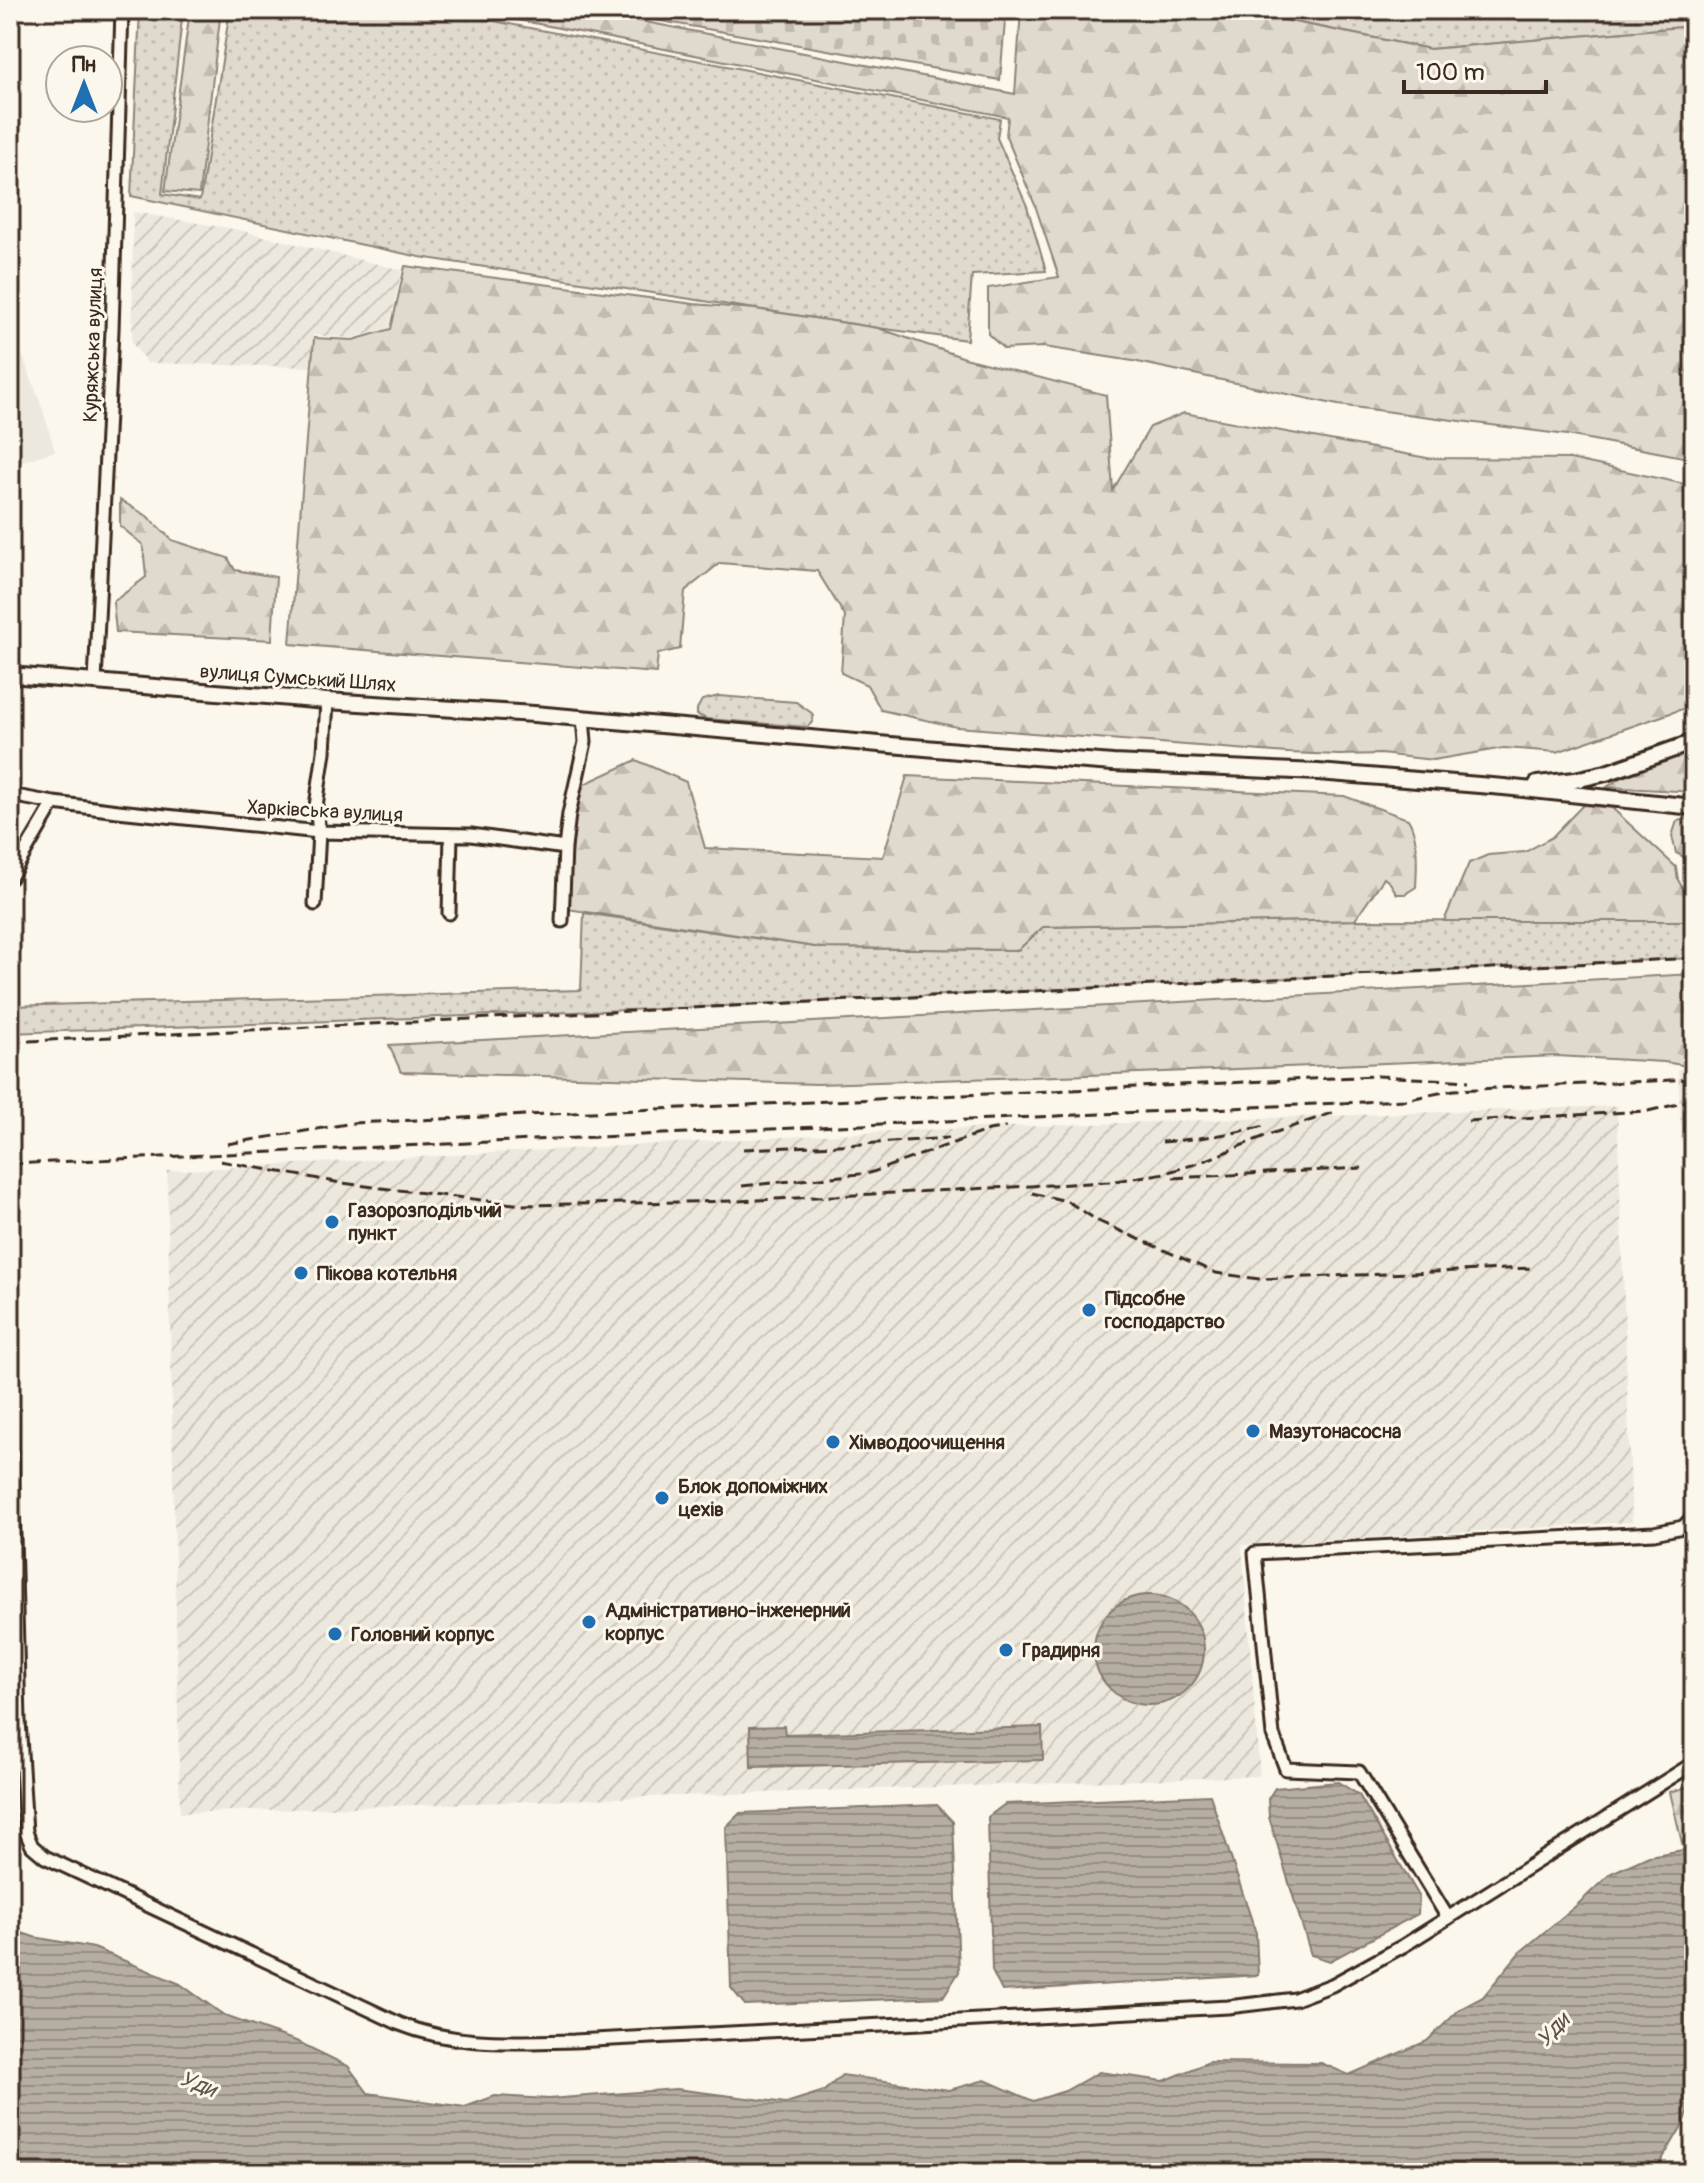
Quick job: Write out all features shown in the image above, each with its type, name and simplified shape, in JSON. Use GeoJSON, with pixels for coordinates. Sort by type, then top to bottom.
{"type":"FeatureCollection","features":[{"type":"Feature","properties":{"kind":"main road","name":"вулиця Сумський Шлях"},"geometry":{"type":"LineString","coordinates":[[10,675],[583,718],[1113,763],[1318,772],[1504,787]]}},
{"type":"Feature","properties":{"kind":"main road"},"geometry":{"type":"LineString","coordinates":[[1504,787],[1591,776],[1694,742]]}},
{"type":"Feature","properties":{"kind":"main road"},"geometry":{"type":"LineString","coordinates":[[1504,787],[1694,807]]}},
{"type":"Feature","properties":{"kind":"street","name":"Куряжська вулиця"},"geometry":{"type":"LineString","coordinates":[[95,682],[112,330],[122,10]]}},
{"type":"Feature","properties":{"kind":"street"},"geometry":{"type":"LineString","coordinates":[[315,904],[319,832],[316,806],[327,701]]}},
{"type":"Feature","properties":{"kind":"street"},"geometry":{"type":"LineString","coordinates":[[562,921],[565,848],[585,742],[583,718]]}},
{"type":"Feature","properties":{"kind":"street","name":"Харківська вулиця"},"geometry":{"type":"LineString","coordinates":[[10,795],[54,803],[319,832],[471,835],[565,848]]}},
{"type":"Feature","properties":{"kind":"street"},"geometry":{"type":"LineString","coordinates":[[10,878],[54,803]]}},
{"type":"Feature","properties":{"kind":"street"},"geometry":{"type":"LineString","coordinates":[[449,913],[451,835]]}},
{"type":"Feature","properties":{"kind":"street"},"geometry":{"type":"LineString","coordinates":[[10,1391],[14,1720],[26,1832],[32,1846],[45,1857],[400,2024],[433,2035],[467,2041],[574,2041],[1242,2006],[1295,1999],[1332,1985],[1403,1946],[1694,1763]]}},
{"type":"Feature","properties":{"kind":"street"},"geometry":{"type":"LineString","coordinates":[[1448,1918],[1359,1772],[1286,1769],[1273,1735],[1255,1553],[1654,1533],[1683,1527],[1694,1516]]}},
{"type":"Feature","properties":{"kind":"shaded area"},"geometry":{"type":"Polygon","coordinates":[[[133,212],[239,230],[402,270],[389,328],[352,338],[313,335],[311,367],[147,363],[132,343],[133,212]]]}},
{"type":"Feature","properties":{"kind":"shaded area"},"geometry":{"type":"Polygon","coordinates":[[[10,322],[55,451],[10,465],[10,322]]]}},
{"type":"Feature","properties":{"kind":"shaded area"},"geometry":{"type":"Polygon","coordinates":[[[1694,1068],[1694,1268],[1688,1269],[1678,1069],[1694,1068]]]}},
{"type":"Feature","properties":{"kind":"shaded area"},"geometry":{"type":"Polygon","coordinates":[[[1617,1106],[1632,1522],[1242,1545],[1260,1776],[180,1813],[167,1171],[893,1131],[1617,1106]]]}},
{"type":"Feature","properties":{"kind":"green space"},"geometry":{"type":"Polygon","coordinates":[[[140,10],[183,10],[162,194],[200,200],[230,10],[437,10],[1000,119],[997,138],[1027,206],[1046,271],[972,275],[967,340],[420,257],[131,196],[140,10]]]}},
{"type":"Feature","properties":{"kind":"green space"},"geometry":{"type":"Polygon","coordinates":[[[190,10],[221,10],[199,194],[165,191],[190,10]]]}},
{"type":"Feature","properties":{"kind":"green space"},"geometry":{"type":"Polygon","coordinates":[[[468,10],[584,10],[1015,94],[1021,10],[1234,10],[1430,49],[1694,26],[1694,459],[1567,435],[1338,405],[1133,361],[1044,347],[1004,349],[988,334],[988,288],[1059,277],[1035,205],[1006,136],[1008,117],[468,10]]]}},
{"type":"Feature","properties":{"kind":"green space"},"geometry":{"type":"Polygon","coordinates":[[[1006,10],[1000,80],[609,12],[1006,10]]]}},
{"type":"Feature","properties":{"kind":"green space"},"geometry":{"type":"Polygon","coordinates":[[[1234,10],[1694,10],[1694,26],[1430,49],[1234,10]]]}},
{"type":"Feature","properties":{"kind":"green space"},"geometry":{"type":"Polygon","coordinates":[[[405,266],[694,304],[755,309],[878,328],[965,358],[1106,395],[1113,490],[1150,427],[1184,413],[1427,458],[1570,459],[1694,486],[1694,705],[1557,752],[1504,748],[1433,760],[1381,754],[1288,753],[957,727],[881,710],[867,685],[841,673],[845,616],[817,571],[720,563],[685,591],[680,649],[658,654],[656,673],[290,644],[314,338],[353,340],[391,329],[405,266]]]}},
{"type":"Feature","properties":{"kind":"green space"},"geometry":{"type":"Polygon","coordinates":[[[120,500],[147,516],[172,540],[228,558],[235,570],[276,577],[272,640],[116,632],[113,602],[146,577],[143,545],[120,526],[120,500]]]}},
{"type":"Feature","properties":{"kind":"green space"},"geometry":{"type":"Polygon","coordinates":[[[719,696],[796,702],[813,714],[813,722],[807,727],[707,719],[697,715],[702,700],[719,696]]]}},
{"type":"Feature","properties":{"kind":"green space"},"geometry":{"type":"Polygon","coordinates":[[[1694,747],[1694,792],[1607,787],[1621,778],[1694,747]]]}},
{"type":"Feature","properties":{"kind":"green space"},"geometry":{"type":"Polygon","coordinates":[[[636,760],[686,782],[705,848],[883,857],[907,776],[1344,796],[1408,819],[1416,843],[1416,887],[1405,894],[1397,894],[1384,878],[1355,920],[1043,927],[1018,950],[822,948],[567,909],[578,787],[636,760]]]}},
{"type":"Feature","properties":{"kind":"green space"},"geometry":{"type":"Polygon","coordinates":[[[1583,805],[1612,808],[1676,867],[1684,890],[1694,886],[1694,921],[1444,921],[1469,863],[1488,855],[1525,852],[1552,837],[1583,805]]]}},
{"type":"Feature","properties":{"kind":"green space"},"geometry":{"type":"Polygon","coordinates":[[[1694,818],[1694,862],[1676,853],[1672,836],[1677,821],[1694,818]]]}},
{"type":"Feature","properties":{"kind":"green space"},"geometry":{"type":"Polygon","coordinates":[[[584,913],[822,948],[1018,950],[1043,927],[1355,920],[1694,921],[1694,958],[683,1008],[10,1033],[10,1006],[581,990],[584,913]]]}},
{"type":"Feature","properties":{"kind":"green space"},"geometry":{"type":"Polygon","coordinates":[[[1694,974],[1694,1067],[1664,1062],[1557,1056],[818,1084],[401,1072],[389,1045],[1694,974]]]}},
{"type":"Feature","properties":{"kind":"green space"},"geometry":{"type":"Polygon","coordinates":[[[1694,1785],[1694,1831],[1682,1843],[1670,1792],[1694,1785]]]}},
{"type":"Feature","properties":{"kind":"water"},"geometry":{"type":"Polygon","coordinates":[[[1149,1595],[1170,1599],[1188,1611],[1200,1629],[1204,1650],[1200,1671],[1188,1689],[1170,1701],[1149,1705],[1128,1701],[1110,1689],[1098,1671],[1094,1650],[1098,1629],[1110,1611],[1128,1599],[1149,1595]]]}},
{"type":"Feature","properties":{"kind":"water"},"geometry":{"type":"Polygon","coordinates":[[[784,1726],[785,1734],[1042,1727],[1043,1760],[751,1767],[750,1727],[784,1726]]]}},
{"type":"Feature","properties":{"kind":"water"},"geometry":{"type":"Polygon","coordinates":[[[1338,1782],[1359,1795],[1419,1896],[1418,1914],[1330,1961],[1311,1955],[1269,1817],[1268,1799],[1275,1788],[1338,1782]]]}},
{"type":"Feature","properties":{"kind":"water"},"geometry":{"type":"Polygon","coordinates":[[[1210,1795],[1256,1933],[1258,1975],[1002,1991],[992,1971],[988,1817],[1005,1804],[1210,1795]]]}},
{"type":"Feature","properties":{"kind":"water"},"geometry":{"type":"Polygon","coordinates":[[[937,1805],[953,1822],[959,1972],[943,1997],[745,2005],[731,1988],[726,1827],[740,1813],[937,1805]]]}},
{"type":"Feature","properties":{"kind":"water","name":"Уди"},"geometry":{"type":"Polygon","coordinates":[[[1694,1836],[1694,2094],[1685,2121],[1654,2173],[10,2173],[10,1929],[34,1937],[94,1948],[180,1984],[225,2016],[296,2041],[348,2066],[368,2093],[465,2107],[495,2096],[549,2099],[676,2089],[786,2103],[824,2091],[842,2075],[949,2090],[985,2080],[1033,2101],[1065,2091],[1099,2072],[1164,2081],[1209,2062],[1321,2063],[1349,2075],[1427,2041],[1460,2009],[1483,1997],[1519,1953],[1611,1873],[1649,1856],[1683,1850],[1694,1836]]]}},
{"type":"Feature","properties":{"kind":"railway"},"geometry":{"type":"LineString","coordinates":[[10,1042],[1694,958]]}},
{"type":"Feature","properties":{"kind":"railway"},"geometry":{"type":"LineString","coordinates":[[227,1144],[353,1123],[1377,1076],[1469,1081]]}},
{"type":"Feature","properties":{"kind":"railway"},"geometry":{"type":"LineString","coordinates":[[10,1164],[1405,1100],[1454,1090],[1694,1079]]}},
{"type":"Feature","properties":{"kind":"railway"},"geometry":{"type":"LineString","coordinates":[[1468,1121],[1648,1111],[1694,1098]]}},
{"type":"Feature","properties":{"kind":"railway"},"geometry":{"type":"LineString","coordinates":[[220,1161],[341,1183],[522,1205],[737,1201],[1109,1182],[1165,1173],[1199,1163],[1335,1112]]}},
{"type":"Feature","properties":{"kind":"railway"},"geometry":{"type":"LineString","coordinates":[[1162,1142],[1215,1136],[1268,1125]]}},
{"type":"Feature","properties":{"kind":"railway"},"geometry":{"type":"LineString","coordinates":[[742,1186],[870,1173],[989,1130],[1006,1127]]}},
{"type":"Feature","properties":{"kind":"railway"},"geometry":{"type":"LineString","coordinates":[[743,1149],[949,1138]]}},
{"type":"Feature","properties":{"kind":"railway"},"geometry":{"type":"LineString","coordinates":[[1173,1178],[1362,1168]]}},
{"type":"Feature","properties":{"kind":"railway"},"geometry":{"type":"LineString","coordinates":[[1032,1193],[1067,1201],[1098,1221],[1216,1273],[1259,1279],[1533,1268]]}},
{"type":"Feature","properties":{"kind":"place","name":"Газорозподільчий пункт"},"geometry":{"type":"Point","coordinates":[332,1222]}},
{"type":"Feature","properties":{"kind":"place","name":"Пікова котельня"},"geometry":{"type":"Point","coordinates":[301,1273]}},
{"type":"Feature","properties":{"kind":"place","name":"Підсобне господарство"},"geometry":{"type":"Point","coordinates":[1089,1310]}},
{"type":"Feature","properties":{"kind":"place","name":"Мазутонасосна"},"geometry":{"type":"Point","coordinates":[1253,1431]}},
{"type":"Feature","properties":{"kind":"place","name":"Хімводоочищення"},"geometry":{"type":"Point","coordinates":[833,1442]}},
{"type":"Feature","properties":{"kind":"place","name":"Блок допоміжних цехів"},"geometry":{"type":"Point","coordinates":[662,1498]}},
{"type":"Feature","properties":{"kind":"place","name":"Адміністративно-інженерний корпус"},"geometry":{"type":"Point","coordinates":[589,1622]}},
{"type":"Feature","properties":{"kind":"place","name":"Головний корпус"},"geometry":{"type":"Point","coordinates":[335,1634]}},
{"type":"Feature","properties":{"kind":"place","name":"Градирня"},"geometry":{"type":"Point","coordinates":[1006,1650]}}]}
